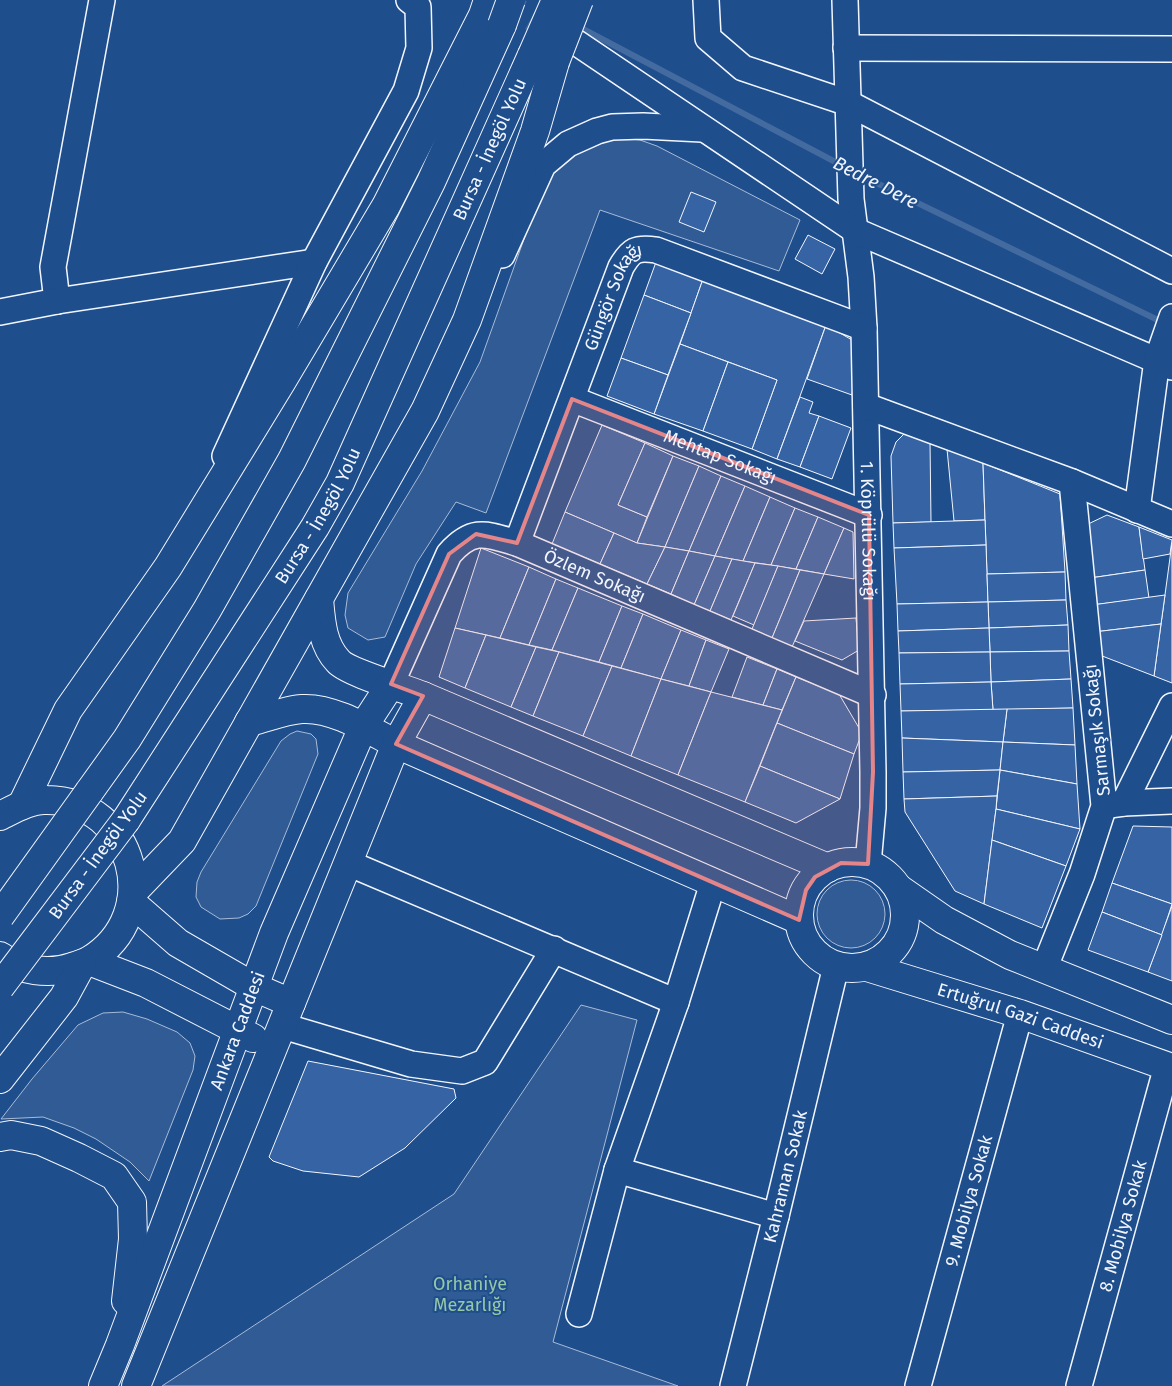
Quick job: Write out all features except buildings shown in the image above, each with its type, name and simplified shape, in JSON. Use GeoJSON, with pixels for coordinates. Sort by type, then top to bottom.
{"type":"FeatureCollection","features":[{"type":"Feature","properties":{"kind":"main road","name":"Bursa - İnegöl Yolu"},"geometry":{"type":"LineString","coordinates":[[0,987],[126,820],[310,535],[340,483],[543,59],[556,0]]}},
{"type":"Feature","properties":{"kind":"main road"},"geometry":{"type":"LineString","coordinates":[[132,897],[182,841],[424,411],[467,320],[535,131],[543,59],[578,0]]}},
{"type":"Feature","properties":{"kind":"main road"},"geometry":{"type":"LineString","coordinates":[[8,811],[68,710],[189,534],[386,206],[496,10]]}},
{"type":"Feature","properties":{"kind":"main road"},"geometry":{"type":"LineString","coordinates":[[0,916],[127,739],[207,610],[292,460],[431,182],[496,10]]}},
{"type":"Feature","properties":{"kind":"main road"},"geometry":{"type":"LineString","coordinates":[[319,599],[323,630],[327,643],[339,662],[363,674],[423,696],[828,868]]}},
{"type":"Feature","properties":{"kind":"main road","name":"Ankara Caddesi"},"geometry":{"type":"LineString","coordinates":[[103,1386],[295,882],[363,727],[391,684]]}},
{"type":"Feature","properties":{"kind":"main road","name":"Ankara Caddesi"},"geometry":{"type":"LineString","coordinates":[[136,1386],[396,744],[423,696]]}},
{"type":"Feature","properties":{"kind":"main road"},"geometry":{"type":"LineString","coordinates":[[249,722],[301,709],[322,710],[800,920]]}},
{"type":"Feature","properties":{"kind":"main road"},"geometry":{"type":"LineString","coordinates":[[0,956],[8,962],[35,971],[63,970],[86,962],[111,943],[126,919],[132,897],[130,864],[118,837],[99,817],[74,804],[45,800],[8,811]]}},
{"type":"Feature","properties":{"kind":"main road"},"geometry":{"type":"LineString","coordinates":[[898,888],[904,903],[906,919],[902,935],[894,949],[882,960],[867,967],[836,966],[822,959],[811,948],[803,935],[800,920],[800,904],[806,890],[815,877],[828,868],[841,863],[868,864],[880,869],[898,888],[944,920],[974,937],[1044,969],[1172,1020]]}},
{"type":"Feature","properties":{"kind":"main road"},"geometry":{"type":"LineString","coordinates":[[86,962],[146,983],[238,1031],[282,1025],[254,987],[178,943],[132,897]]}},
{"type":"Feature","properties":{"kind":"main road"},"geometry":{"type":"LineString","coordinates":[[0,1079],[64,997],[86,962]]}},
{"type":"Feature","properties":{"kind":"main road","name":"Ertuğrul Gazi Caddesi"},"geometry":{"type":"LineString","coordinates":[[867,967],[1020,1014],[1169,1067]]}},
{"type":"Feature","properties":{"kind":"main road"},"geometry":{"type":"LineString","coordinates":[[0,1137],[11,1135],[41,1141],[79,1158],[114,1176],[132,1202],[133,1239],[120,1345]]}},
{"type":"Feature","properties":{"kind":"street"},"geometry":{"type":"LineString","coordinates":[[57,300],[53,267],[100,0]]}},
{"type":"Feature","properties":{"kind":"street"},"geometry":{"type":"LineString","coordinates":[[189,534],[314,262],[406,91],[419,48],[418,6],[409,0]]}},
{"type":"Feature","properties":{"kind":"street"},"geometry":{"type":"LineString","coordinates":[[706,0],[708,38],[743,68],[848,113],[1172,271]]}},
{"type":"Feature","properties":{"kind":"street","name":"1. Köprülü Sokağı"},"geometry":{"type":"LineString","coordinates":[[845,0],[851,199],[861,277],[864,328],[873,695],[872,808],[868,864]]}},
{"type":"Feature","properties":{"kind":"street"},"geometry":{"type":"LineString","coordinates":[[576,43],[856,231],[1164,358]]}},
{"type":"Feature","properties":{"kind":"street"},"geometry":{"type":"LineString","coordinates":[[846,48],[1172,49]]}},
{"type":"Feature","properties":{"kind":"street"},"geometry":{"type":"LineString","coordinates":[[473,302],[491,279],[543,165],[555,154],[583,136],[612,127],[643,126],[704,129]]}},
{"type":"Feature","properties":{"kind":"street","name":"Güngör Sokağı"},"geometry":{"type":"LineString","coordinates":[[517,543],[621,267],[628,255],[636,250],[645,248],[656,250],[864,328]]}},
{"type":"Feature","properties":{"kind":"street"},"geometry":{"type":"LineString","coordinates":[[0,312],[57,300],[314,262]]}},
{"type":"Feature","properties":{"kind":"street"},"geometry":{"type":"LineString","coordinates":[[1137,510],[1172,317]]}},
{"type":"Feature","properties":{"kind":"street","name":"Mehtap Sokağı"},"geometry":{"type":"LineString","coordinates":[[572,399],[868,515]]}},
{"type":"Feature","properties":{"kind":"street"},"geometry":{"type":"LineString","coordinates":[[866,406],[1072,482],[1172,524]]}},
{"type":"Feature","properties":{"kind":"street","name":"Sarmaşık Sokağı"},"geometry":{"type":"LineString","coordinates":[[1044,969],[1082,874],[1114,804],[1072,482]]}},
{"type":"Feature","properties":{"kind":"street","name":"Özlem Sokağı"},"geometry":{"type":"LineString","coordinates":[[391,684],[449,554],[458,545],[476,534],[487,534],[517,543],[873,695]]}},
{"type":"Feature","properties":{"kind":"street"},"geometry":{"type":"LineString","coordinates":[[1114,804],[1172,706]]}},
{"type":"Feature","properties":{"kind":"street"},"geometry":{"type":"LineString","coordinates":[[1114,804],[1172,801]]}},
{"type":"Feature","properties":{"kind":"street"},"geometry":{"type":"LineString","coordinates":[[348,862],[676,1002]]}},
{"type":"Feature","properties":{"kind":"street"},"geometry":{"type":"LineString","coordinates":[[579,1314],[617,1170],[676,1002],[713,883]]}},
{"type":"Feature","properties":{"kind":"street"},"geometry":{"type":"LineString","coordinates":[[282,1025],[411,1064],[462,1071],[485,1062],[554,949]]}},
{"type":"Feature","properties":{"kind":"street","name":"Kahraman Sokak"},"geometry":{"type":"LineString","coordinates":[[733,1386],[836,966]]}},
{"type":"Feature","properties":{"kind":"street","name":"9. Mobilya Sokak"},"geometry":{"type":"LineString","coordinates":[[918,1386],[1020,1014]]}},
{"type":"Feature","properties":{"kind":"street","name":"8. Mobilya Sokak"},"geometry":{"type":"LineString","coordinates":[[1079,1386],[1169,1067]]}},
{"type":"Feature","properties":{"kind":"street"},"geometry":{"type":"LineString","coordinates":[[617,1170],[776,1216]]}},
{"type":"Feature","properties":{"kind":"highlighted area"},"geometry":{"type":"Polygon","coordinates":[[[572,399],[869,515],[873,772],[868,864],[841,863],[815,877],[806,890],[799,920],[396,744],[423,696],[391,684],[449,554],[476,534],[517,543],[572,399]]]}},
{"type":"Feature","properties":{"kind":"shaded area"},"geometry":{"type":"Polygon","coordinates":[[[620,138],[640,140],[657,146],[800,220],[779,271],[600,210],[486,513],[456,502],[416,564],[385,637],[368,640],[348,628],[345,615],[348,593],[422,471],[480,362],[548,172],[565,159],[585,149],[620,138]]]}},
{"type":"Feature","properties":{"kind":"shaded area"},"geometry":{"type":"Polygon","coordinates":[[[297,731],[311,734],[316,739],[318,754],[256,906],[248,914],[239,918],[220,919],[201,907],[196,897],[197,882],[201,872],[281,741],[297,731]]]}},
{"type":"Feature","properties":{"kind":"shaded area"},"geometry":{"type":"Polygon","coordinates":[[[858,880],[870,886],[879,895],[885,907],[883,927],[875,938],[858,948],[844,948],[827,938],[819,927],[817,907],[827,890],[838,882],[858,880]]]}},
{"type":"Feature","properties":{"kind":"shaded area","name":"Orhaniye Mezarlığı"},"geometry":{"type":"Polygon","coordinates":[[[581,1005],[637,1020],[553,1342],[678,1386],[162,1386],[454,1194],[581,1005]]]}},
{"type":"Feature","properties":{"kind":"shaded area"},"geometry":{"type":"Polygon","coordinates":[[[123,1012],[147,1019],[177,1032],[190,1043],[195,1056],[193,1070],[149,1181],[130,1162],[96,1139],[74,1128],[43,1117],[1,1119],[78,1025],[103,1013],[123,1012]]]}},
{"type":"Feature","properties":{"kind":"waterway","name":"Bedre Dere"},"geometry":{"type":"LineString","coordinates":[[583,29],[843,166]]}},
{"type":"Feature","properties":{"kind":"waterway","name":"Bedre Dere"},"geometry":{"type":"LineString","coordinates":[[856,173],[1164,323]]}},
{"type":"Feature","properties":{"kind":"tunnel"},"geometry":{"type":"LineString","coordinates":[[499,0],[561,35]]}}]}
